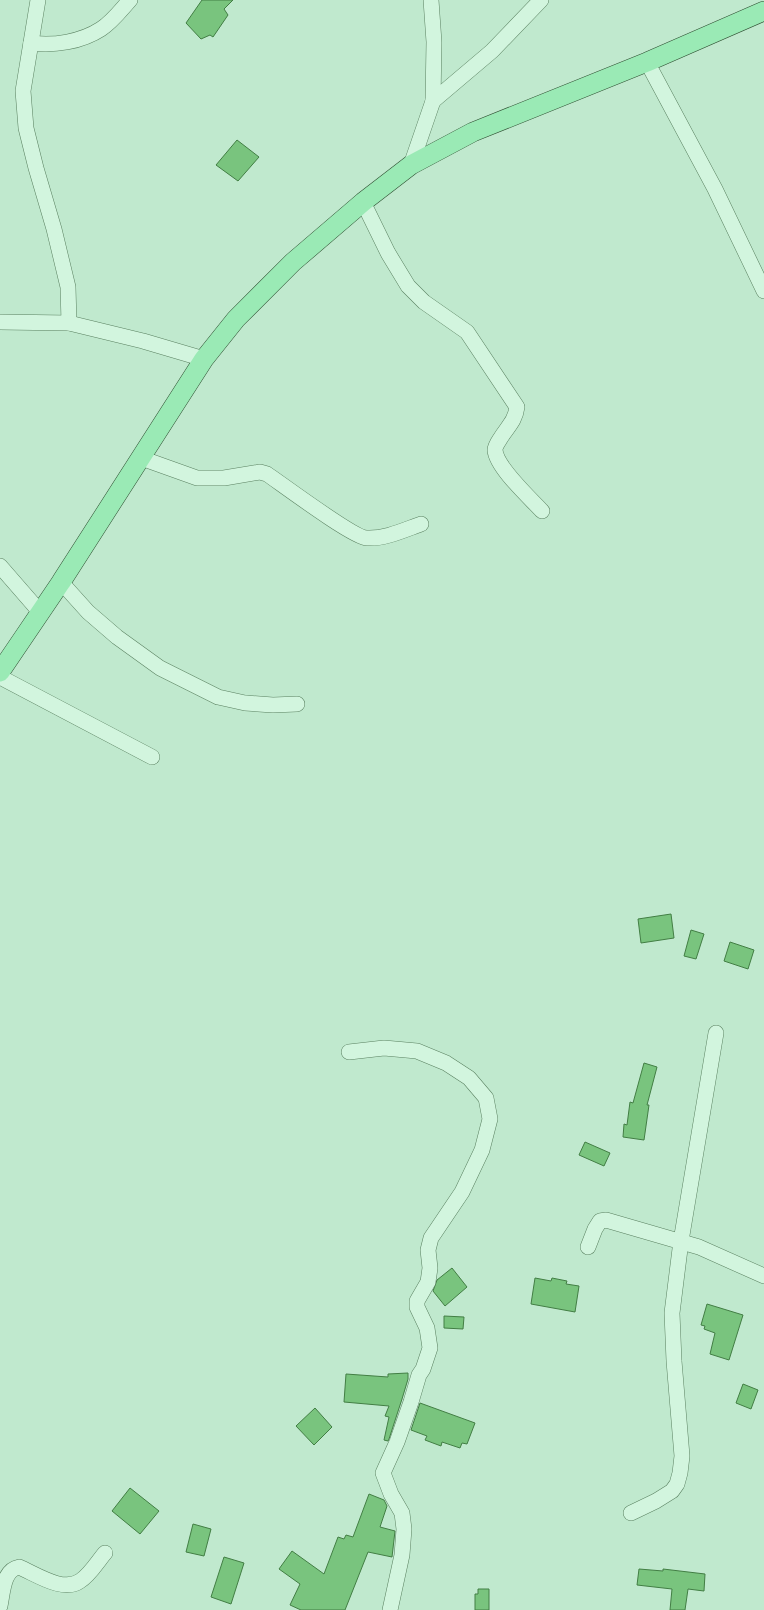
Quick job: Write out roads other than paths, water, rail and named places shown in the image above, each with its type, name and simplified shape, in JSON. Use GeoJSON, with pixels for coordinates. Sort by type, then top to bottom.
{"type":"FeatureCollection","features":[{"type":"Feature","properties":{"kind":"main road"},"geometry":{"type":"LineString","coordinates":[[0,672],[61,582],[204,359],[236,319],[293,262],[363,202],[410,165],[473,132],[647,62],[764,11]]}},
{"type":"Feature","properties":{"kind":"street"},"geometry":{"type":"LineString","coordinates":[[38,0],[23,91],[26,128],[54,229],[68,287],[69,323]]}},
{"type":"Feature","properties":{"kind":"street"},"geometry":{"type":"LineString","coordinates":[[31,42],[46,45],[80,39],[102,29],[130,0]]}},
{"type":"Feature","properties":{"kind":"street"},"geometry":{"type":"LineString","coordinates":[[410,165],[432,101],[434,42],[431,0]]}},
{"type":"Feature","properties":{"kind":"street"},"geometry":{"type":"LineString","coordinates":[[432,101],[492,51],[541,0]]}},
{"type":"Feature","properties":{"kind":"street"},"geometry":{"type":"LineString","coordinates":[[647,62],[711,182],[764,291]]}},
{"type":"Feature","properties":{"kind":"street"},"geometry":{"type":"LineString","coordinates":[[363,202],[388,253],[408,286],[424,302],[467,332],[517,407],[515,418],[500,439],[495,449],[497,457],[506,472],[542,511]]}},
{"type":"Feature","properties":{"kind":"street"},"geometry":{"type":"LineString","coordinates":[[0,322],[69,323],[143,341],[204,359]]}},
{"type":"Feature","properties":{"kind":"street"},"geometry":{"type":"LineString","coordinates":[[140,458],[197,478],[224,478],[260,472],[267,474],[358,536],[367,538],[386,536],[421,524]]}},
{"type":"Feature","properties":{"kind":"street"},"geometry":{"type":"LineString","coordinates":[[0,566],[40,612]]}},
{"type":"Feature","properties":{"kind":"street"},"geometry":{"type":"LineString","coordinates":[[61,582],[88,612],[117,637],[160,668],[218,697],[273,705],[297,704]]}},
{"type":"Feature","properties":{"kind":"street"},"geometry":{"type":"LineString","coordinates":[[0,677],[152,757]]}},
{"type":"Feature","properties":{"kind":"street"},"geometry":{"type":"LineString","coordinates":[[631,1513],[656,1501],[672,1491],[677,1484],[680,1473],[682,1456],[674,1361],[672,1313],[681,1241],[716,1033]]}},
{"type":"Feature","properties":{"kind":"street"},"geometry":{"type":"LineString","coordinates":[[349,1052],[384,1048],[417,1051],[446,1063],[469,1078],[486,1098],[490,1119],[482,1150],[462,1192],[431,1238],[428,1250],[430,1268],[428,1282],[417,1301],[417,1307],[427,1328],[430,1348],[424,1369],[419,1375],[412,1402],[397,1442],[383,1473],[391,1494],[402,1513],[404,1529],[402,1555],[390,1610]]}},
{"type":"Feature","properties":{"kind":"street"},"geometry":{"type":"LineString","coordinates":[[588,1247],[597,1224],[600,1221],[606,1220],[699,1246],[764,1276]]}},
{"type":"Feature","properties":{"kind":"street"},"geometry":{"type":"LineString","coordinates":[[0,1606],[7,1574],[13,1568],[19,1567],[55,1583],[68,1586],[81,1581],[105,1553]]}}]}
